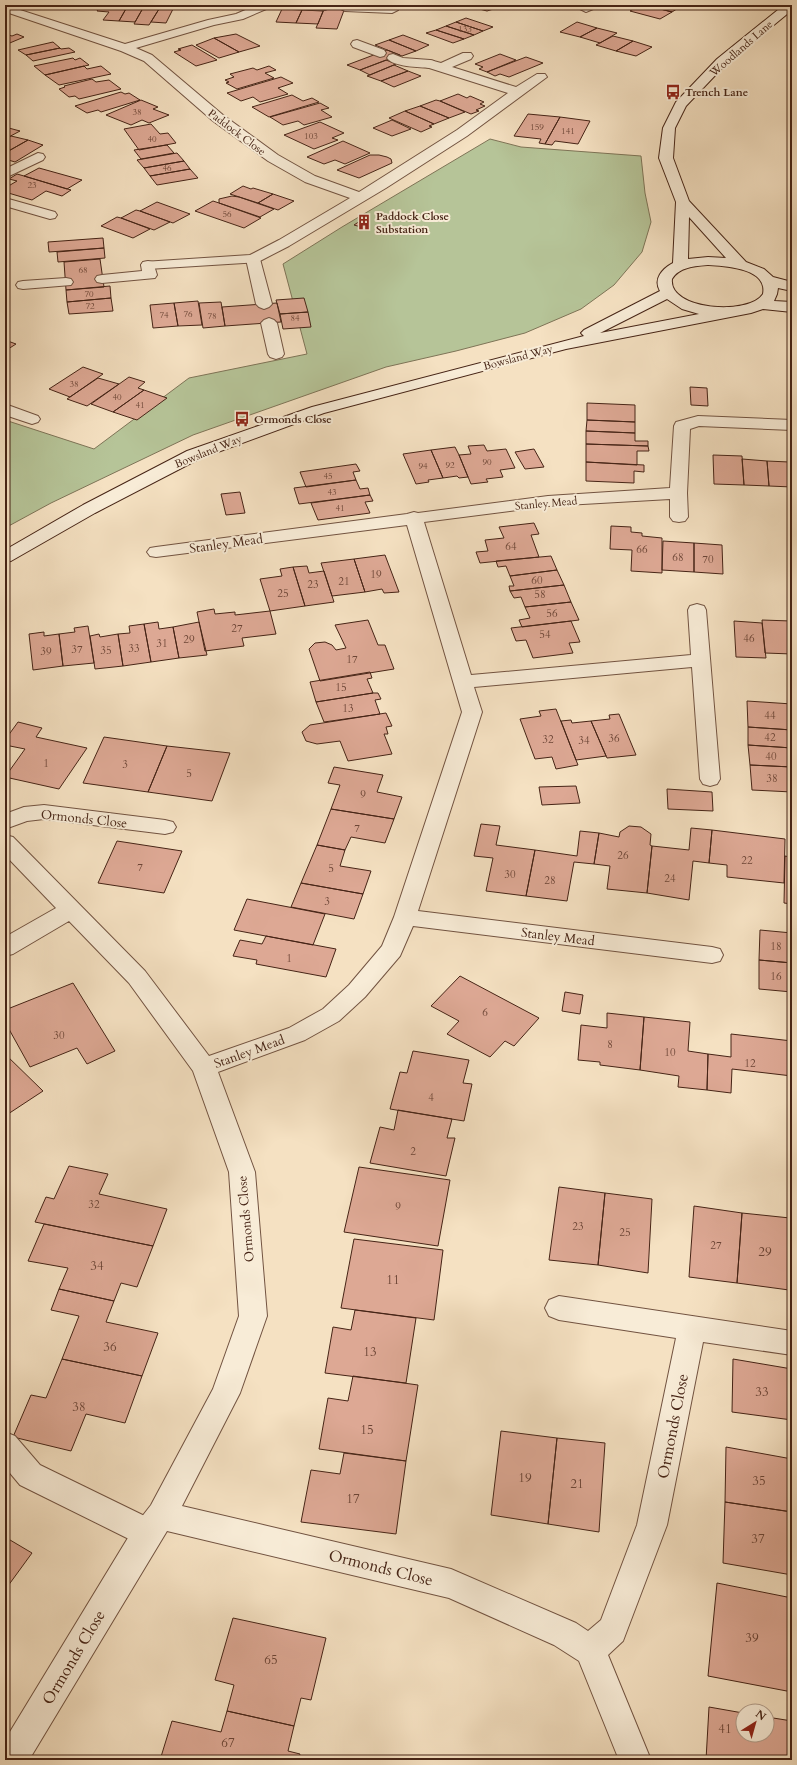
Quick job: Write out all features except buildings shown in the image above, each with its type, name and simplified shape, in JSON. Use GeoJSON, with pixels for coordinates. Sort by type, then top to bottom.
{"type":"FeatureCollection","features":[{"type":"Feature","properties":{"kind":"street"},"geometry":{"type":"LineString","coordinates":[[125,48],[212,22],[239,17],[267,5]]}},
{"type":"Feature","properties":{"kind":"street"},"geometry":{"type":"LineString","coordinates":[[277,5],[325,7]]}},
{"type":"Feature","properties":{"kind":"street","name":"Woodlands Lane"},"geometry":{"type":"LineString","coordinates":[[740,264],[683,202],[666,158],[669,128],[680,105],[721,62],[791,5]]}},
{"type":"Feature","properties":{"kind":"street","name":"Paddock Close"},"geometry":{"type":"LineString","coordinates":[[5,6],[10,10],[125,48],[148,58],[218,118],[273,158],[310,179],[360,197]]}},
{"type":"Feature","properties":{"kind":"street"},"geometry":{"type":"LineString","coordinates":[[344,8],[392,10]]}},
{"type":"Feature","properties":{"kind":"street"},"geometry":{"type":"LineString","coordinates":[[357,44],[380,53]]}},
{"type":"Feature","properties":{"kind":"street"},"geometry":{"type":"LineString","coordinates":[[443,67],[467,56]]}},
{"type":"Feature","properties":{"kind":"street"},"geometry":{"type":"LineString","coordinates":[[393,58],[401,61],[443,67],[517,92]]}},
{"type":"Feature","properties":{"kind":"street"},"geometry":{"type":"LineString","coordinates":[[102,279],[150,275],[148,265],[253,259],[360,197],[462,133],[517,92],[541,77]]}},
{"type":"Feature","properties":{"kind":"street"},"geometry":{"type":"LineString","coordinates":[[5,174],[38,157]]}},
{"type":"Feature","properties":{"kind":"street"},"geometry":{"type":"LineString","coordinates":[[5,202],[50,215]]}},
{"type":"Feature","properties":{"kind":"street","name":"Woodlands Lane"},"geometry":{"type":"LineString","coordinates":[[680,266],[683,202]]}},
{"type":"Feature","properties":{"kind":"street"},"geometry":{"type":"LineString","coordinates":[[253,259],[264,304]]}},
{"type":"Feature","properties":{"kind":"street"},"geometry":{"type":"LineString","coordinates":[[708,261],[740,264],[761,274],[768,280],[772,288],[769,296],[761,304],[750,308],[736,311],[704,310],[689,306],[677,300],[668,293],[664,286],[665,278],[671,271],[680,266],[708,261]]}},
{"type":"Feature","properties":{"kind":"street"},"geometry":{"type":"LineString","coordinates":[[768,280],[792,287]]}},
{"type":"Feature","properties":{"kind":"street"},"geometry":{"type":"LineString","coordinates":[[23,285],[66,282]]}},
{"type":"Feature","properties":{"kind":"street","name":"Bowsland Way"},"geometry":{"type":"LineString","coordinates":[[565,345],[668,293]]}},
{"type":"Feature","properties":{"kind":"street"},"geometry":{"type":"LineString","coordinates":[[761,304],[792,307]]}},
{"type":"Feature","properties":{"kind":"street","name":"Bowsland Way"},"geometry":{"type":"LineString","coordinates":[[5,557],[89,509],[193,455],[318,410],[565,345],[736,311]]}},
{"type":"Feature","properties":{"kind":"street"},"geometry":{"type":"LineString","coordinates":[[269,323],[276,354]]}},
{"type":"Feature","properties":{"kind":"street"},"geometry":{"type":"LineString","coordinates":[[5,409],[32,419]]}},
{"type":"Feature","properties":{"kind":"street"},"geometry":{"type":"LineString","coordinates":[[679,517],[678,494],[682,426],[698,421],[792,425]]}},
{"type":"Feature","properties":{"kind":"street","name":"Stanley Mead"},"geometry":{"type":"LineString","coordinates":[[156,552],[414,517],[548,501],[678,494]]}},
{"type":"Feature","properties":{"kind":"street","name":"Stanley Mead"},"geometry":{"type":"LineString","coordinates":[[204,1067],[296,1034],[331,1015],[358,991],[392,950],[472,712],[414,517]]}},
{"type":"Feature","properties":{"kind":"street"},"geometry":{"type":"LineString","coordinates":[[697,610],[710,779]]}},
{"type":"Feature","properties":{"kind":"street"},"geometry":{"type":"LineString","coordinates":[[464,682],[701,660]]}},
{"type":"Feature","properties":{"kind":"street","name":"Ormonds Close"},"geometry":{"type":"LineString","coordinates":[[5,822],[24,814],[44,812],[165,827]]}},
{"type":"Feature","properties":{"kind":"street","name":"Ormonds Close"},"geometry":{"type":"LineString","coordinates":[[5,842],[137,977],[204,1067],[242,1172],[253,1316],[226,1393],[155,1524],[11,1760]]}},
{"type":"Feature","properties":{"kind":"street"},"geometry":{"type":"LineString","coordinates":[[5,948],[71,909]]}},
{"type":"Feature","properties":{"kind":"street","name":"Stanley Mead"},"geometry":{"type":"LineString","coordinates":[[404,917],[712,955]]}},
{"type":"Feature","properties":{"kind":"street"},"geometry":{"type":"LineString","coordinates":[[559,1308],[792,1343]]}},
{"type":"Feature","properties":{"kind":"street","name":"Ormonds Close"},"geometry":{"type":"LineString","coordinates":[[5,1445],[30,1475],[155,1524],[451,1584],[565,1634],[590,1650],[612,1630],[652,1525],[692,1328]]}},
{"type":"Feature","properties":{"kind":"street"},"geometry":{"type":"LineString","coordinates":[[590,1650],[635,1760]]}},
{"type":"Feature","properties":{"kind":"green space"},"geometry":{"type":"Polygon","coordinates":[[[490,139],[521,147],[641,156],[645,193],[651,222],[642,252],[614,285],[581,309],[525,333],[386,367],[193,435],[51,503],[5,528],[5,479],[9,476],[5,474],[5,420],[94,449],[189,378],[307,354],[283,264],[490,139]]]}},
{"type":"Feature","properties":{"kind":"place","name":"Trench Lane"},"geometry":{"type":"Point","coordinates":[673,92]}},
{"type":"Feature","properties":{"kind":"place","name":"Paddock Close Substation"},"geometry":{"type":"Point","coordinates":[364,222]}},
{"type":"Feature","properties":{"kind":"place","name":"Ormonds Close"},"geometry":{"type":"Point","coordinates":[242,419]}}]}
